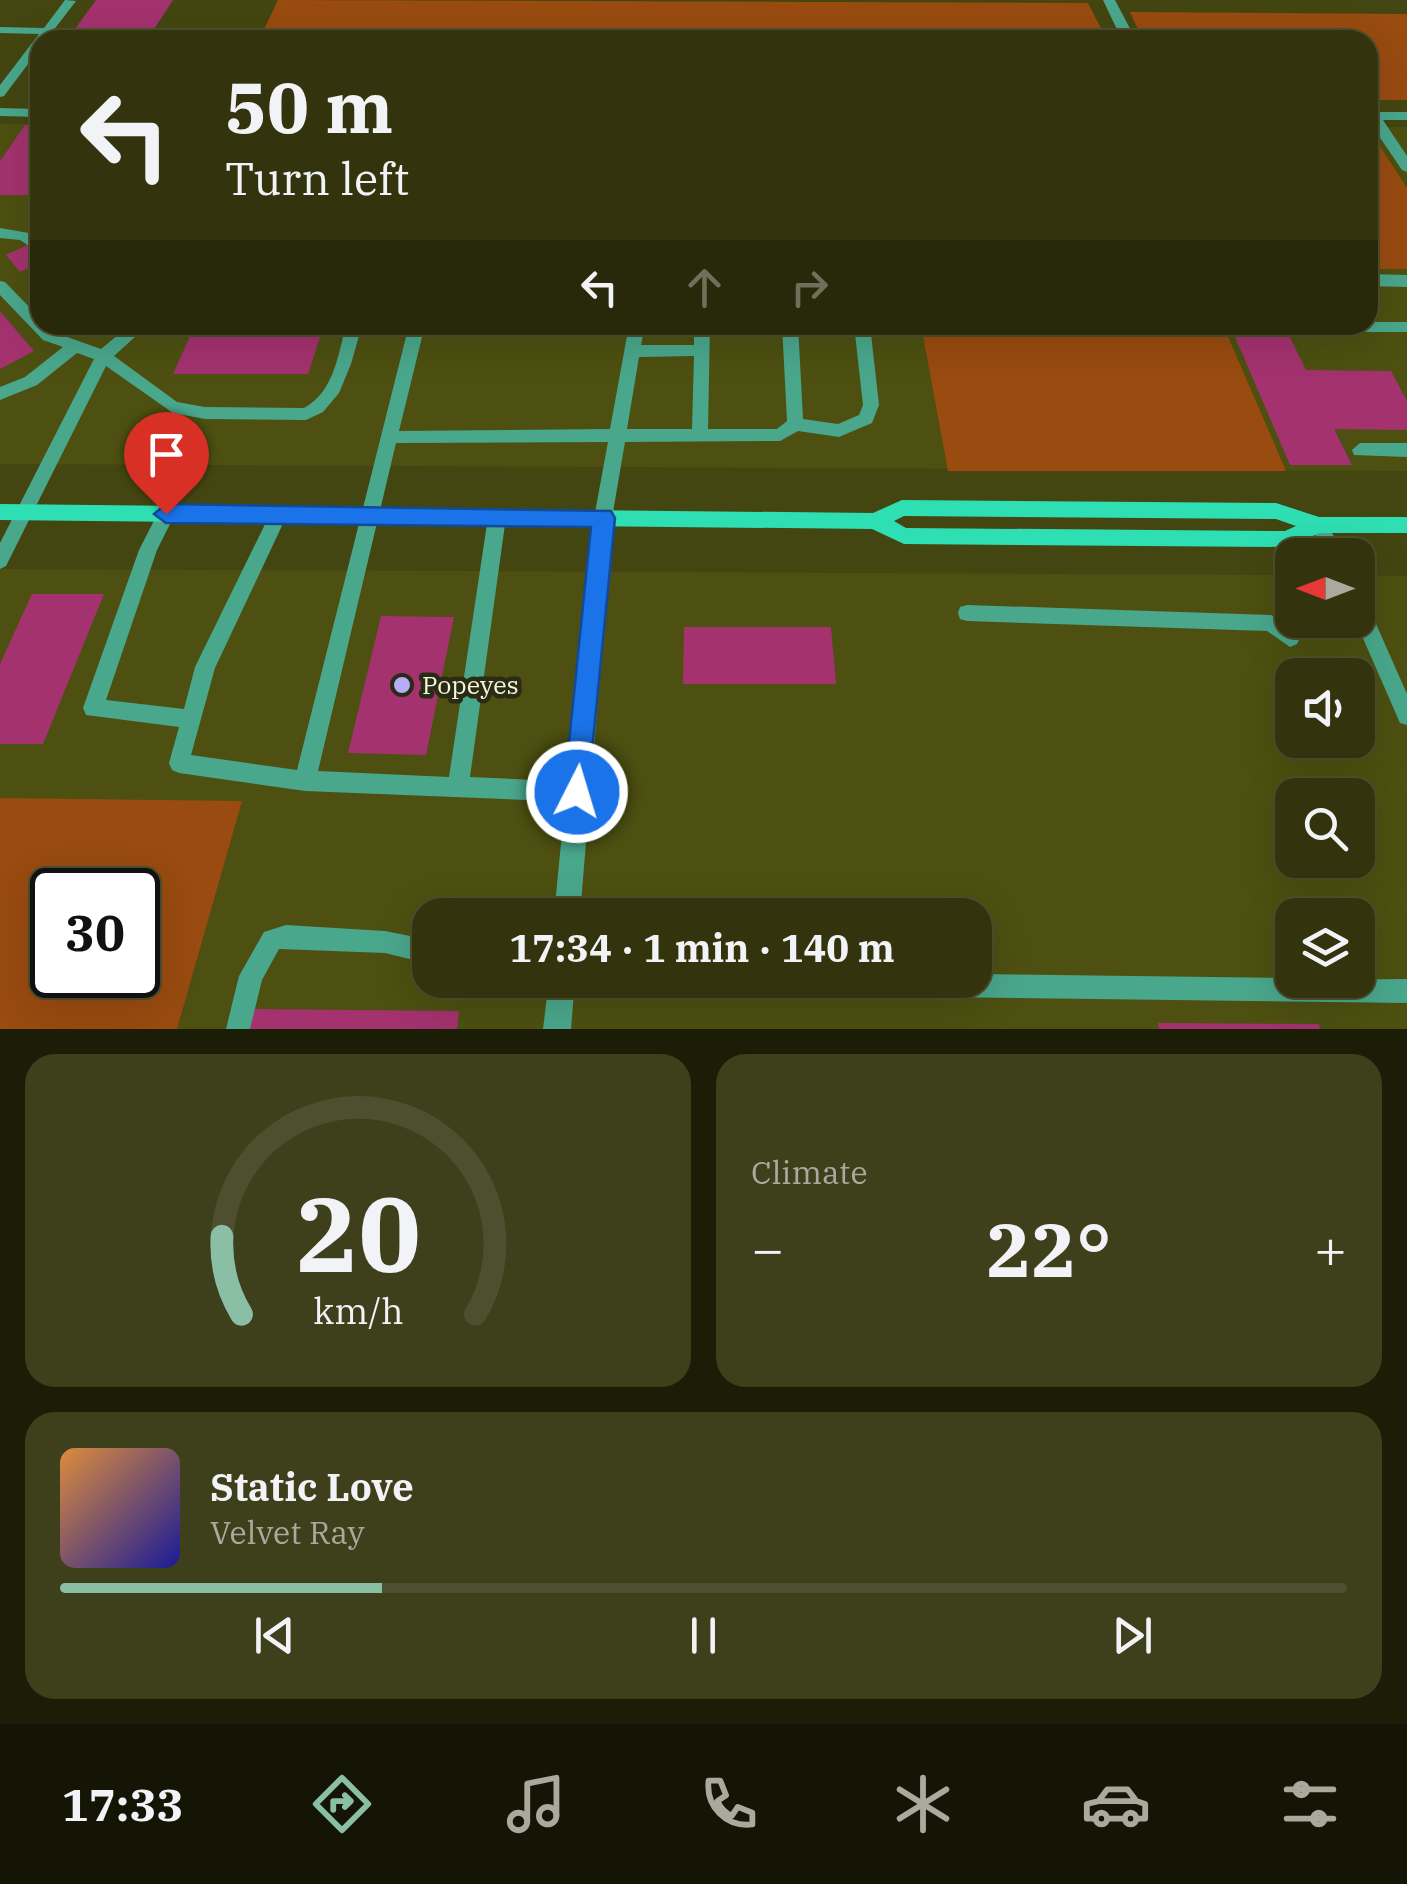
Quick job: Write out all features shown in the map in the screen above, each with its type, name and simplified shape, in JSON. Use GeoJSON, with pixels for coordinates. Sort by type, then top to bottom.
{"type":"FeatureCollection","features":[{"type":"Feature","properties":{"kind":"main road"},"geometry":{"type":"LineString","coordinates":[[0,512],[875,521],[904,536],[1001,537],[1286,539],[1319,525],[1407,524]]}},
{"type":"Feature","properties":{"kind":"street"},"geometry":{"type":"LineString","coordinates":[[1108,0],[1124,30]]}},
{"type":"Feature","properties":{"kind":"street"},"geometry":{"type":"LineString","coordinates":[[0,112],[30,113]]}},
{"type":"Feature","properties":{"kind":"street"},"geometry":{"type":"LineString","coordinates":[[1378,116],[1407,116]]}},
{"type":"Feature","properties":{"kind":"street"},"geometry":{"type":"LineString","coordinates":[[1378,127],[1407,167]]}},
{"type":"Feature","properties":{"kind":"street"},"geometry":{"type":"LineString","coordinates":[[1378,280],[1407,280]]}},
{"type":"Feature","properties":{"kind":"street"},"geometry":{"type":"LineString","coordinates":[[568,898],[603,518]]}},
{"type":"Feature","properties":{"kind":"street"},"geometry":{"type":"LineString","coordinates":[[557,1029],[558,998]]}},
{"type":"Feature","properties":{"kind":"lane"},"geometry":{"type":"LineString","coordinates":[[47,30],[70,1]]}},
{"type":"Feature","properties":{"kind":"lane"},"geometry":{"type":"LineString","coordinates":[[0,30],[30,31]]}},
{"type":"Feature","properties":{"kind":"lane"},"geometry":{"type":"LineString","coordinates":[[0,94],[30,53]]}},
{"type":"Feature","properties":{"kind":"lane"},"geometry":{"type":"LineString","coordinates":[[0,232],[24,236],[30,241]]}},
{"type":"Feature","properties":{"kind":"lane"},"geometry":{"type":"LineString","coordinates":[[1,289],[30,316]]}},
{"type":"Feature","properties":{"kind":"lane"},"geometry":{"type":"LineString","coordinates":[[6,318],[30,322]]}},
{"type":"Feature","properties":{"kind":"lane"},"geometry":{"type":"LineString","coordinates":[[1378,327],[1407,327]]}},
{"type":"Feature","properties":{"kind":"lane"},"geometry":{"type":"LineString","coordinates":[[27,342],[31,335]]}},
{"type":"Feature","properties":{"kind":"lane"},"geometry":{"type":"LineString","coordinates":[[55,335],[74,347],[103,356],[174,407],[205,413],[306,414],[321,408],[334,390],[351,335]]}},
{"type":"Feature","properties":{"kind":"lane"},"geometry":{"type":"LineString","coordinates":[[0,561],[103,356],[128,335]]}},
{"type":"Feature","properties":{"kind":"lane"},"geometry":{"type":"LineString","coordinates":[[305,781],[415,335]]}},
{"type":"Feature","properties":{"kind":"lane"},"geometry":{"type":"LineString","coordinates":[[603,518],[636,335]]}},
{"type":"Feature","properties":{"kind":"lane"},"geometry":{"type":"LineString","coordinates":[[700,435],[702,335]]}},
{"type":"Feature","properties":{"kind":"lane"},"geometry":{"type":"LineString","coordinates":[[791,335],[795,424]]}},
{"type":"Feature","properties":{"kind":"lane"},"geometry":{"type":"LineString","coordinates":[[388,436],[780,436],[795,424],[838,431],[866,419],[871,405],[863,335]]}},
{"type":"Feature","properties":{"kind":"lane"},"geometry":{"type":"LineString","coordinates":[[0,394],[31,381],[74,347]]}},
{"type":"Feature","properties":{"kind":"lane"},"geometry":{"type":"LineString","coordinates":[[635,351],[702,350]]}},
{"type":"Feature","properties":{"kind":"lane"},"geometry":{"type":"LineString","coordinates":[[1360,450],[1407,450]]}},
{"type":"Feature","properties":{"kind":"lane"},"geometry":{"type":"LineString","coordinates":[[166,514],[148,550],[92,708],[191,719]]}},
{"type":"Feature","properties":{"kind":"lane"},"geometry":{"type":"LineString","coordinates":[[278,515],[206,667],[179,764],[305,781],[577,792]]}},
{"type":"Feature","properties":{"kind":"lane"},"geometry":{"type":"LineString","coordinates":[[458,787],[496,517]]}},
{"type":"Feature","properties":{"kind":"lane"},"geometry":{"type":"LineString","coordinates":[[1319,525],[1326,538]]}},
{"type":"Feature","properties":{"kind":"lane"},"geometry":{"type":"LineString","coordinates":[[967,613],[1275,626]]}},
{"type":"Feature","properties":{"kind":"lane"},"geometry":{"type":"LineString","coordinates":[[1373,638],[1407,716]]}},
{"type":"Feature","properties":{"kind":"lane"},"geometry":{"type":"LineString","coordinates":[[238,1029],[250,976],[272,940],[286,936],[365,941],[412,949]]}},
{"type":"Feature","properties":{"kind":"lane"},"geometry":{"type":"LineString","coordinates":[[992,986],[1407,991]]}},
{"type":"Feature","properties":{"kind":"shaded area"},"geometry":{"type":"Polygon","coordinates":[[[278,0],[1088,3],[1102,30],[264,30],[278,0]]]}},
{"type":"Feature","properties":{"kind":"shaded area"},"geometry":{"type":"Polygon","coordinates":[[[1130,12],[1407,14],[1407,100],[1378,100],[1378,30],[1138,30],[1130,12]]]}},
{"type":"Feature","properties":{"kind":"shaded area"},"geometry":{"type":"Polygon","coordinates":[[[0,124],[30,124],[30,335],[1378,335],[1378,127],[1407,127],[1407,471],[0,464],[0,124]]]}},
{"type":"Feature","properties":{"kind":"shaded area"},"geometry":{"type":"Polygon","coordinates":[[[1378,143],[1407,188],[1407,269],[1378,269],[1378,143]]]}},
{"type":"Feature","properties":{"kind":"shaded area"},"geometry":{"type":"Polygon","coordinates":[[[923,335],[1227,335],[1286,471],[948,471],[923,335]]]}},
{"type":"Feature","properties":{"kind":"shaded area"},"geometry":{"type":"Polygon","coordinates":[[[0,569],[1275,575],[1275,638],[1375,638],[1375,575],[1407,576],[1407,1029],[0,1029],[0,569]]]}},
{"type":"Feature","properties":{"kind":"shaded area"},"geometry":{"type":"Polygon","coordinates":[[[0,798],[242,801],[177,1029],[0,1029],[0,798]]]}},
{"type":"Feature","properties":{"kind":"building"},"geometry":{"type":"Polygon","coordinates":[[[96,0],[173,0],[154,30],[74,30],[96,0]]]}},
{"type":"Feature","properties":{"kind":"building"},"geometry":{"type":"Polygon","coordinates":[[[25,125],[30,125],[30,195],[0,195],[0,161],[25,125]]]}},
{"type":"Feature","properties":{"kind":"building"},"geometry":{"type":"Polygon","coordinates":[[[30,244],[30,267],[20,272],[6,255],[30,244]]]}},
{"type":"Feature","properties":{"kind":"building"},"geometry":{"type":"Polygon","coordinates":[[[0,311],[34,351],[0,369],[0,311]]]}},
{"type":"Feature","properties":{"kind":"building"},"geometry":{"type":"Polygon","coordinates":[[[191,335],[321,335],[308,374],[173,374],[191,335]]]}},
{"type":"Feature","properties":{"kind":"building"},"geometry":{"type":"Polygon","coordinates":[[[1234,335],[1289,335],[1306,370],[1391,371],[1407,401],[1407,430],[1334,429],[1352,465],[1290,465],[1234,335]]]}},
{"type":"Feature","properties":{"kind":"building"},"geometry":{"type":"Polygon","coordinates":[[[32,594],[104,594],[43,744],[0,744],[0,664],[32,594]]]}},
{"type":"Feature","properties":{"kind":"building","name":"Popeyes"},"geometry":{"type":"Polygon","coordinates":[[[381,616],[454,617],[426,755],[348,753],[381,616]]]}},
{"type":"Feature","properties":{"kind":"building"},"geometry":{"type":"Polygon","coordinates":[[[684,627],[831,627],[836,684],[683,684],[684,627]]]}},
{"type":"Feature","properties":{"kind":"building"},"geometry":{"type":"Polygon","coordinates":[[[254,1009],[459,1011],[457,1029],[249,1029],[254,1009]]]}},
{"type":"Feature","properties":{"kind":"building"},"geometry":{"type":"Polygon","coordinates":[[[1158,1023],[1319,1024],[1320,1029],[1159,1029],[1158,1023]]]}},
{"type":"Feature","properties":{"kind":"place","name":"Popeyes"},"geometry":{"type":"Point","coordinates":[402,685]}},
{"type":"Feature","properties":{"kind":"route"},"geometry":{"type":"LineString","coordinates":[[166,514],[603,518],[577,792]]}}]}
